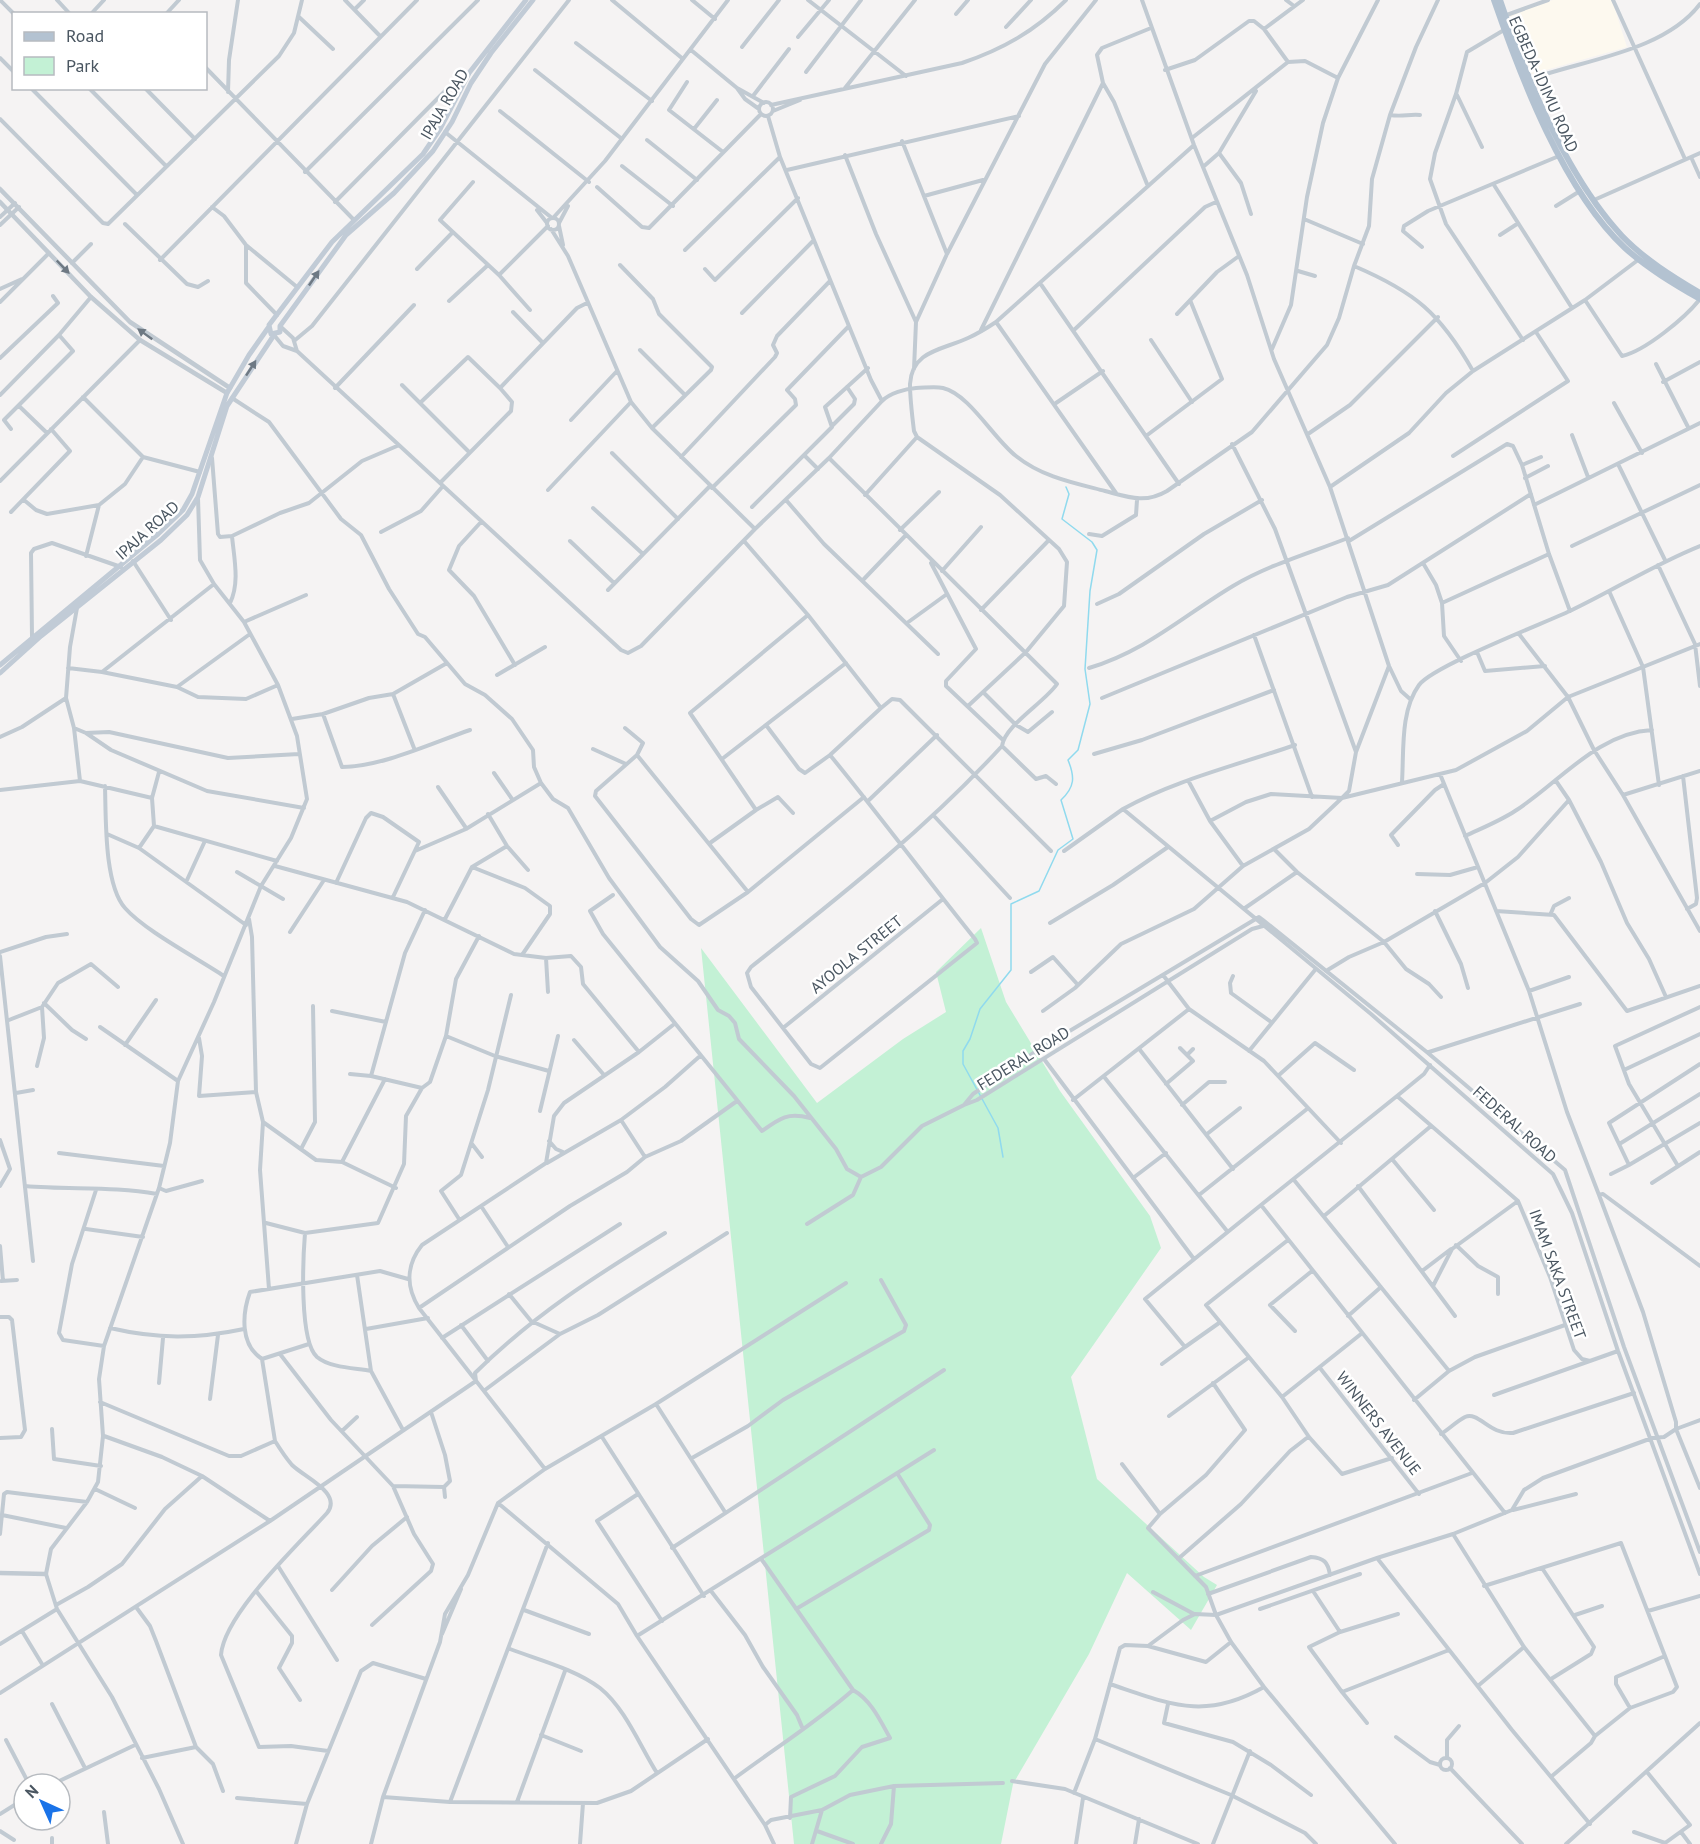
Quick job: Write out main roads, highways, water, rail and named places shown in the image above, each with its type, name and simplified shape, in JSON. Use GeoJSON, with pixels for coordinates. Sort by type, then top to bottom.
{"type":"FeatureCollection","features":[{"type":"Feature","properties":{"kind":"main road","name":"IPAJA ROAD"},"geometry":{"type":"LineString","coordinates":[[0,673],[122,567],[183,510],[200,472],[229,393],[268,328],[353,219],[398,181],[423,154],[440,129],[461,86],[526,0]]}},
{"type":"Feature","properties":{"kind":"main road","name":"IPAJA ROAD"},"geometry":{"type":"LineString","coordinates":[[0,665],[32,636],[177,526],[198,497],[229,393],[274,335],[280,332],[280,326],[346,235],[409,177],[446,132],[474,77],[533,0]]}},
{"type":"Feature","properties":{"kind":"main road","name":"EGBEDA-IDIMU ROAD"},"geometry":{"type":"LineString","coordinates":[[1494,0],[1503,16]]}},
{"type":"Feature","properties":{"kind":"main road","name":"EGBEDA-IDIMU ROAD"},"geometry":{"type":"LineString","coordinates":[[1500,0],[1507,29],[1560,156],[1581,190],[1612,234],[1639,259],[1686,288],[1700,293]]}},
{"type":"Feature","properties":{"kind":"main road","name":"EGBEDA-IDIMU ROAD"},"geometry":{"type":"LineString","coordinates":[[1528,80],[1561,145],[1594,200],[1622,237],[1700,299]]}},
{"type":"Feature","properties":{"kind":"main road"},"geometry":{"type":"LineString","coordinates":[[273,322],[280,326]]}},
{"type":"Feature","properties":{"kind":"main road"},"geometry":{"type":"LineString","coordinates":[[268,328],[274,335]]}},
{"type":"Feature","properties":{"kind":"waterway"},"geometry":{"type":"LineString","coordinates":[[1003,1157],[998,1128],[963,1064],[963,1051],[970,1039],[980,1009],[1011,970],[1011,904],[1039,891],[1058,850],[1073,839],[1061,800],[1071,786],[1073,777],[1068,760],[1078,750],[1090,704],[1085,669],[1090,591],[1097,550],[1092,542],[1062,519],[1069,494],[1066,487]]}}]}
